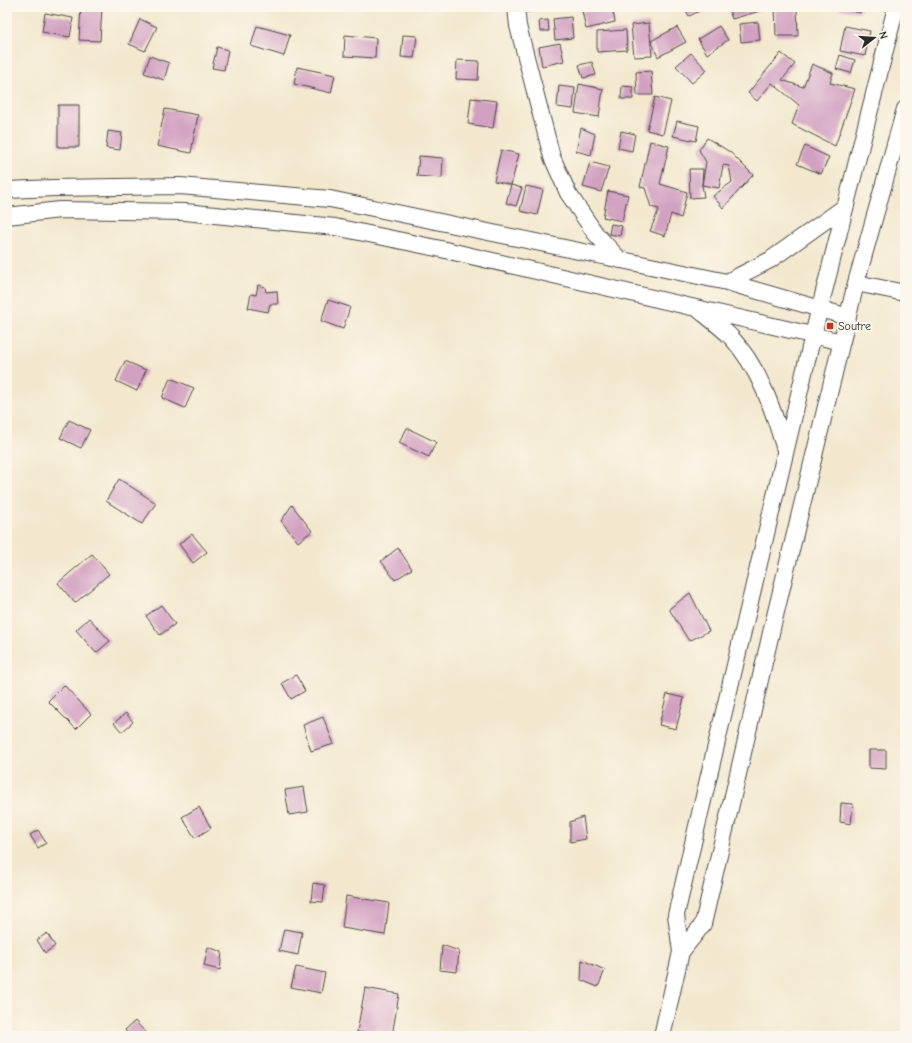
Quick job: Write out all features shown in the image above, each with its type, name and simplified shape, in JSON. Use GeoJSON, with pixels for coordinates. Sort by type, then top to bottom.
{"type":"FeatureCollection","features":[{"type":"Feature","properties":{"kind":"street"},"geometry":{"type":"LineString","coordinates":[[516,7],[518,26],[552,157],[568,193],[595,233],[620,260]]}},
{"type":"Feature","properties":{"kind":"street"},"geometry":{"type":"LineString","coordinates":[[662,1036],[681,952],[676,915],[813,335],[896,7]]}},
{"type":"Feature","properties":{"kind":"street"},"geometry":{"type":"LineString","coordinates":[[681,952],[703,924],[774,620],[856,283],[905,109]]}},
{"type":"Feature","properties":{"kind":"street"},"geometry":{"type":"LineString","coordinates":[[7,190],[180,186],[330,200],[727,282],[820,308],[848,318]]}},
{"type":"Feature","properties":{"kind":"street"},"geometry":{"type":"LineString","coordinates":[[727,282],[770,260],[846,206]]}},
{"type":"Feature","properties":{"kind":"street"},"geometry":{"type":"LineString","coordinates":[[7,216],[60,210],[185,212],[335,228],[441,249],[842,342]]}},
{"type":"Feature","properties":{"kind":"street"},"geometry":{"type":"LineString","coordinates":[[856,283],[905,293]]}},
{"type":"Feature","properties":{"kind":"street"},"geometry":{"type":"LineString","coordinates":[[697,308],[731,337],[755,369],[773,408],[786,452]]}},
{"type":"Feature","properties":{"kind":"building"},"geometry":{"type":"Polygon","coordinates":[[[81,7],[102,7],[100,41],[79,40],[81,7]]]}},
{"type":"Feature","properties":{"kind":"building"},"geometry":{"type":"Polygon","coordinates":[[[526,7],[543,7],[543,9],[527,12],[526,7]]]}},
{"type":"Feature","properties":{"kind":"building"},"geometry":{"type":"Polygon","coordinates":[[[597,7],[612,7],[615,22],[586,29],[582,11],[597,7]]]}},
{"type":"Feature","properties":{"kind":"building"},"geometry":{"type":"Polygon","coordinates":[[[684,7],[708,7],[689,16],[684,7]]]}},
{"type":"Feature","properties":{"kind":"building"},"geometry":{"type":"Polygon","coordinates":[[[728,7],[762,7],[763,10],[732,19],[728,7]]]}},
{"type":"Feature","properties":{"kind":"building"},"geometry":{"type":"Polygon","coordinates":[[[775,7],[797,7],[798,36],[776,36],[775,7]]]}},
{"type":"Feature","properties":{"kind":"building"},"geometry":{"type":"Polygon","coordinates":[[[831,7],[862,7],[860,13],[831,7]]]}},
{"type":"Feature","properties":{"kind":"building"},"geometry":{"type":"Polygon","coordinates":[[[45,13],[73,18],[70,37],[42,32],[45,13]]]}},
{"type":"Feature","properties":{"kind":"building"},"geometry":{"type":"Polygon","coordinates":[[[571,17],[573,38],[555,40],[553,19],[571,17]]]}},
{"type":"Feature","properties":{"kind":"building"},"geometry":{"type":"Polygon","coordinates":[[[140,19],[157,27],[145,51],[129,44],[140,19]]]}},
{"type":"Feature","properties":{"kind":"building"},"geometry":{"type":"Polygon","coordinates":[[[548,20],[549,31],[540,31],[539,21],[548,20]]]}},
{"type":"Feature","properties":{"kind":"building"},"geometry":{"type":"Polygon","coordinates":[[[758,22],[760,40],[741,42],[739,24],[758,22]]]}},
{"type":"Feature","properties":{"kind":"building"},"geometry":{"type":"Polygon","coordinates":[[[649,23],[652,56],[634,57],[631,25],[649,23]]]}},
{"type":"Feature","properties":{"kind":"building"},"geometry":{"type":"Polygon","coordinates":[[[257,26],[290,35],[284,56],[251,46],[257,26]]]}},
{"type":"Feature","properties":{"kind":"building"},"geometry":{"type":"Polygon","coordinates":[[[719,26],[728,40],[707,54],[698,39],[719,26]]]}},
{"type":"Feature","properties":{"kind":"building"},"geometry":{"type":"Polygon","coordinates":[[[845,26],[870,31],[865,56],[840,51],[845,26]]]}},
{"type":"Feature","properties":{"kind":"building"},"geometry":{"type":"Polygon","coordinates":[[[677,27],[686,42],[658,57],[651,41],[677,27]]]}},
{"type":"Feature","properties":{"kind":"building"},"geometry":{"type":"Polygon","coordinates":[[[626,30],[627,50],[597,52],[597,32],[626,30]]]}},
{"type":"Feature","properties":{"kind":"building"},"geometry":{"type":"Polygon","coordinates":[[[345,35],[376,38],[375,58],[344,56],[345,35]]]}},
{"type":"Feature","properties":{"kind":"building"},"geometry":{"type":"Polygon","coordinates":[[[403,35],[417,36],[414,58],[401,57],[403,35]]]}},
{"type":"Feature","properties":{"kind":"building"},"geometry":{"type":"Polygon","coordinates":[[[560,43],[564,61],[542,66],[539,47],[560,43]]]}},
{"type":"Feature","properties":{"kind":"building"},"geometry":{"type":"Polygon","coordinates":[[[217,47],[228,50],[224,70],[212,68],[217,47]]]}},
{"type":"Feature","properties":{"kind":"building"},"geometry":{"type":"Polygon","coordinates":[[[691,53],[707,70],[692,83],[676,66],[691,53]]]}},
{"type":"Feature","properties":{"kind":"building"},"geometry":{"type":"Polygon","coordinates":[[[781,53],[795,64],[782,80],[803,87],[812,64],[833,73],[830,83],[855,89],[835,146],[792,124],[799,105],[772,83],[757,101],[748,93],[781,53]]]}},
{"type":"Feature","properties":{"kind":"building"},"geometry":{"type":"Polygon","coordinates":[[[840,55],[855,60],[851,73],[836,69],[840,55]]]}},
{"type":"Feature","properties":{"kind":"building"},"geometry":{"type":"Polygon","coordinates":[[[150,56],[169,63],[164,80],[144,73],[150,56]]]}},
{"type":"Feature","properties":{"kind":"building"},"geometry":{"type":"Polygon","coordinates":[[[457,60],[479,61],[478,80],[456,79],[457,60]]]}},
{"type":"Feature","properties":{"kind":"building"},"geometry":{"type":"Polygon","coordinates":[[[592,62],[596,75],[583,78],[579,65],[592,62]]]}},
{"type":"Feature","properties":{"kind":"building"},"geometry":{"type":"Polygon","coordinates":[[[297,67],[335,75],[331,93],[294,84],[297,67]]]}},
{"type":"Feature","properties":{"kind":"building"},"geometry":{"type":"Polygon","coordinates":[[[651,71],[653,95],[637,95],[636,72],[651,71]]]}},
{"type":"Feature","properties":{"kind":"building"},"geometry":{"type":"Polygon","coordinates":[[[579,84],[603,89],[599,117],[575,113],[579,84]]]}},
{"type":"Feature","properties":{"kind":"building"},"geometry":{"type":"Polygon","coordinates":[[[559,86],[575,88],[573,109],[557,107],[559,86]]]}},
{"type":"Feature","properties":{"kind":"building"},"geometry":{"type":"Polygon","coordinates":[[[622,86],[633,87],[633,99],[621,99],[622,86]]]}},
{"type":"Feature","properties":{"kind":"building"},"geometry":{"type":"Polygon","coordinates":[[[655,97],[671,101],[663,134],[647,130],[655,97]]]}},
{"type":"Feature","properties":{"kind":"building"},"geometry":{"type":"Polygon","coordinates":[[[471,98],[497,101],[493,128],[468,124],[471,98]]]}},
{"type":"Feature","properties":{"kind":"building"},"geometry":{"type":"Polygon","coordinates":[[[58,105],[79,105],[79,147],[58,147],[58,105]]]}},
{"type":"Feature","properties":{"kind":"building"},"geometry":{"type":"Polygon","coordinates":[[[165,109],[198,115],[191,153],[157,146],[165,109]]]}},
{"type":"Feature","properties":{"kind":"building"},"geometry":{"type":"Polygon","coordinates":[[[677,121],[699,126],[696,141],[673,136],[677,121]]]}},
{"type":"Feature","properties":{"kind":"building"},"geometry":{"type":"Polygon","coordinates":[[[581,128],[595,134],[591,155],[576,151],[581,128]]]}},
{"type":"Feature","properties":{"kind":"building"},"geometry":{"type":"Polygon","coordinates":[[[108,131],[122,133],[120,150],[106,148],[108,131]]]}},
{"type":"Feature","properties":{"kind":"building"},"geometry":{"type":"Polygon","coordinates":[[[621,131],[635,134],[632,151],[618,148],[621,131]]]}},
{"type":"Feature","properties":{"kind":"building"},"geometry":{"type":"Polygon","coordinates":[[[707,138],[730,152],[753,175],[723,208],[713,196],[732,182],[729,166],[723,165],[719,188],[702,185],[706,162],[699,150],[707,138]]]}},
{"type":"Feature","properties":{"kind":"building"},"geometry":{"type":"Polygon","coordinates":[[[650,141],[669,146],[660,184],[687,192],[681,218],[671,214],[665,236],[650,231],[659,209],[651,207],[645,188],[640,187],[650,141]]]}},
{"type":"Feature","properties":{"kind":"building"},"geometry":{"type":"Polygon","coordinates":[[[805,146],[829,157],[821,174],[797,164],[805,146]]]}},
{"type":"Feature","properties":{"kind":"building"},"geometry":{"type":"Polygon","coordinates":[[[501,150],[519,154],[511,185],[494,181],[501,150]]]}},
{"type":"Feature","properties":{"kind":"building"},"geometry":{"type":"Polygon","coordinates":[[[419,156],[443,158],[442,178],[417,176],[419,156]]]}},
{"type":"Feature","properties":{"kind":"building"},"geometry":{"type":"Polygon","coordinates":[[[590,162],[609,167],[601,192],[583,187],[590,162]]]}},
{"type":"Feature","properties":{"kind":"building"},"geometry":{"type":"Polygon","coordinates":[[[689,169],[703,169],[702,185],[704,197],[690,198],[689,169]]]}},
{"type":"Feature","properties":{"kind":"building"},"geometry":{"type":"Polygon","coordinates":[[[511,185],[522,188],[516,206],[506,203],[511,185]]]}},
{"type":"Feature","properties":{"kind":"building"},"geometry":{"type":"Polygon","coordinates":[[[526,186],[543,190],[537,215],[520,211],[526,186]]]}},
{"type":"Feature","properties":{"kind":"building"},"geometry":{"type":"Polygon","coordinates":[[[608,191],[628,195],[622,221],[603,217],[608,191]]]}},
{"type":"Feature","properties":{"kind":"building"},"geometry":{"type":"Polygon","coordinates":[[[611,224],[622,226],[620,236],[609,234],[611,224]]]}},
{"type":"Feature","properties":{"kind":"building"},"geometry":{"type":"Polygon","coordinates":[[[258,285],[265,287],[266,292],[277,291],[278,304],[270,304],[268,312],[248,308],[251,294],[256,295],[258,285]]]}},
{"type":"Feature","properties":{"kind":"building"},"geometry":{"type":"Polygon","coordinates":[[[328,300],[350,307],[343,329],[321,321],[328,300]]]}},
{"type":"Feature","properties":{"kind":"building"},"geometry":{"type":"Polygon","coordinates":[[[125,361],[146,370],[137,391],[116,381],[125,361]]]}},
{"type":"Feature","properties":{"kind":"building"},"geometry":{"type":"Polygon","coordinates":[[[170,378],[194,388],[185,408],[162,398],[170,378]]]}},
{"type":"Feature","properties":{"kind":"building"},"geometry":{"type":"Polygon","coordinates":[[[69,420],[90,430],[81,448],[60,438],[69,420]]]}},
{"type":"Feature","properties":{"kind":"building"},"geometry":{"type":"Polygon","coordinates":[[[407,428],[436,442],[429,457],[399,443],[407,428]]]}},
{"type":"Feature","properties":{"kind":"building"},"geometry":{"type":"Polygon","coordinates":[[[119,479],[156,503],[142,524],[106,501],[119,479]]]}},
{"type":"Feature","properties":{"kind":"building"},"geometry":{"type":"Polygon","coordinates":[[[292,505],[312,531],[298,542],[281,521],[292,505]]]}},
{"type":"Feature","properties":{"kind":"building"},"geometry":{"type":"Polygon","coordinates":[[[192,534],[207,552],[193,563],[179,544],[192,534]]]}},
{"type":"Feature","properties":{"kind":"building"},"geometry":{"type":"Polygon","coordinates":[[[398,548],[412,569],[395,580],[381,561],[398,548]]]}},
{"type":"Feature","properties":{"kind":"building"},"geometry":{"type":"Polygon","coordinates":[[[92,554],[109,574],[75,603],[58,583],[92,554]]]}},
{"type":"Feature","properties":{"kind":"building"},"geometry":{"type":"Polygon","coordinates":[[[690,593],[709,631],[689,641],[669,609],[690,593]]]}},
{"type":"Feature","properties":{"kind":"building"},"geometry":{"type":"Polygon","coordinates":[[[161,605],[175,624],[160,635],[146,616],[161,605]]]}},
{"type":"Feature","properties":{"kind":"building"},"geometry":{"type":"Polygon","coordinates":[[[89,618],[110,641],[96,653],[76,630],[89,618]]]}},
{"type":"Feature","properties":{"kind":"building"},"geometry":{"type":"Polygon","coordinates":[[[296,675],[305,691],[291,699],[282,683],[296,675]]]}},
{"type":"Feature","properties":{"kind":"building"},"geometry":{"type":"Polygon","coordinates":[[[64,685],[91,714],[76,729],[48,701],[64,685]]]}},
{"type":"Feature","properties":{"kind":"building"},"geometry":{"type":"Polygon","coordinates":[[[667,694],[684,698],[676,729],[659,725],[667,694]]]}},
{"type":"Feature","properties":{"kind":"building"},"geometry":{"type":"Polygon","coordinates":[[[126,713],[133,722],[122,732],[114,723],[126,713]]]}},
{"type":"Feature","properties":{"kind":"building"},"geometry":{"type":"Polygon","coordinates":[[[323,717],[334,744],[311,751],[303,725],[323,717]]]}},
{"type":"Feature","properties":{"kind":"building"},"geometry":{"type":"Polygon","coordinates":[[[869,750],[886,750],[886,769],[869,768],[869,750]]]}},
{"type":"Feature","properties":{"kind":"building"},"geometry":{"type":"Polygon","coordinates":[[[304,787],[308,812],[289,815],[285,790],[304,787]]]}},
{"type":"Feature","properties":{"kind":"building"},"geometry":{"type":"Polygon","coordinates":[[[841,803],[853,804],[851,824],[840,822],[841,803]]]}},
{"type":"Feature","properties":{"kind":"building"},"geometry":{"type":"Polygon","coordinates":[[[199,807],[211,828],[195,838],[182,817],[199,807]]]}},
{"type":"Feature","properties":{"kind":"building"},"geometry":{"type":"Polygon","coordinates":[[[583,817],[586,839],[570,842],[570,822],[583,817]]]}},
{"type":"Feature","properties":{"kind":"building"},"geometry":{"type":"Polygon","coordinates":[[[38,830],[46,843],[38,848],[30,835],[38,830]]]}},
{"type":"Feature","properties":{"kind":"building"},"geometry":{"type":"Polygon","coordinates":[[[313,883],[325,885],[323,902],[311,901],[313,883]]]}},
{"type":"Feature","properties":{"kind":"building"},"geometry":{"type":"Polygon","coordinates":[[[346,896],[389,903],[385,935],[342,928],[346,896]]]}},
{"type":"Feature","properties":{"kind":"building"},"geometry":{"type":"Polygon","coordinates":[[[284,929],[302,932],[298,955],[279,951],[284,929]]]}},
{"type":"Feature","properties":{"kind":"building"},"geometry":{"type":"Polygon","coordinates":[[[47,933],[55,946],[45,953],[37,940],[47,933]]]}},
{"type":"Feature","properties":{"kind":"building"},"geometry":{"type":"Polygon","coordinates":[[[442,945],[459,951],[457,972],[440,970],[442,945]]]}},
{"type":"Feature","properties":{"kind":"building"},"geometry":{"type":"Polygon","coordinates":[[[208,947],[222,952],[220,970],[204,966],[208,947]]]}},
{"type":"Feature","properties":{"kind":"building"},"geometry":{"type":"Polygon","coordinates":[[[582,960],[605,970],[598,987],[581,980],[582,960]]]}},
{"type":"Feature","properties":{"kind":"building"},"geometry":{"type":"Polygon","coordinates":[[[296,967],[325,973],[321,993],[291,987],[296,967]]]}},
{"type":"Feature","properties":{"kind":"building"},"geometry":{"type":"Polygon","coordinates":[[[365,988],[399,994],[392,1036],[377,1036],[357,1032],[365,988]]]}},
{"type":"Feature","properties":{"kind":"building"},"geometry":{"type":"Polygon","coordinates":[[[135,1021],[149,1036],[130,1036],[125,1030],[135,1021]]]}},
{"type":"Feature","properties":{"kind":"place","name":"Soutre"},"geometry":{"type":"Point","coordinates":[830,326]}}]}
